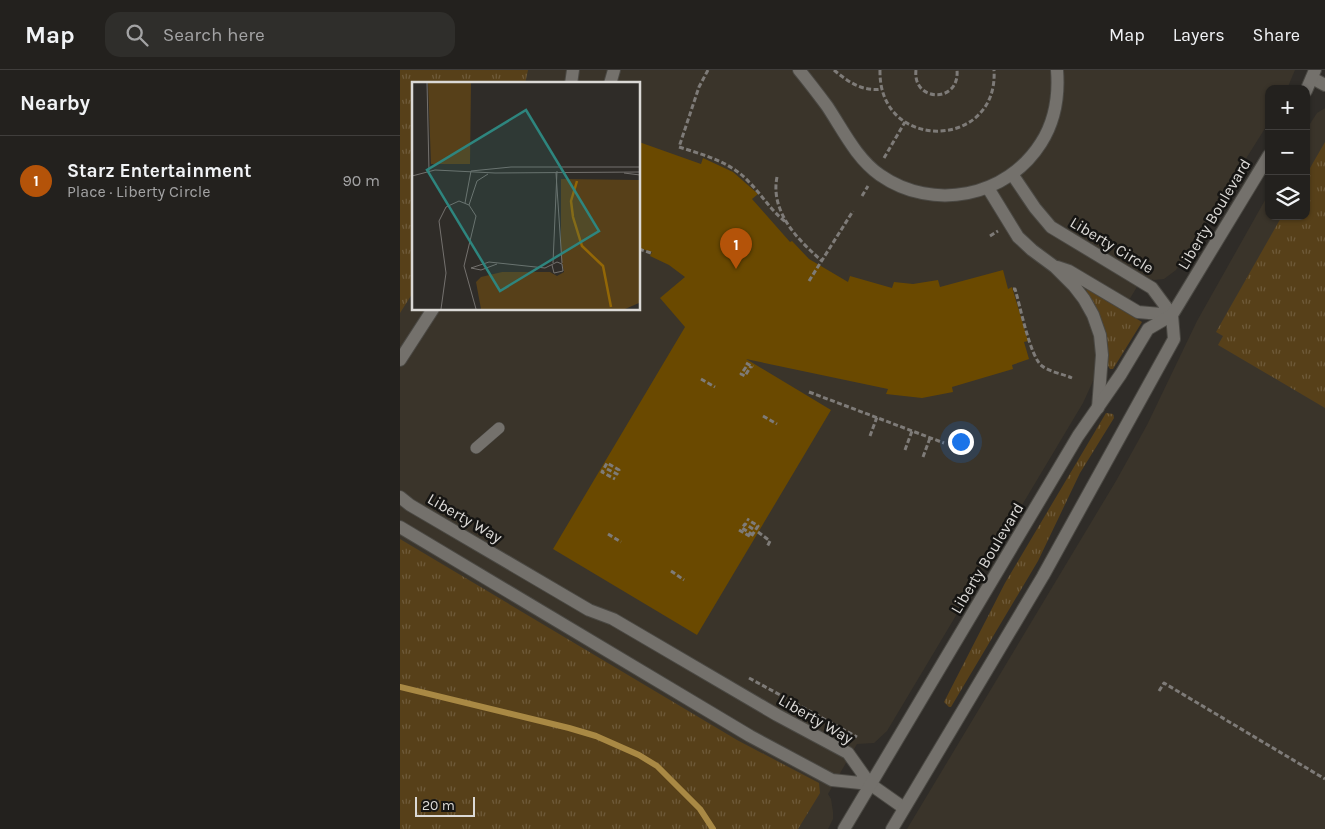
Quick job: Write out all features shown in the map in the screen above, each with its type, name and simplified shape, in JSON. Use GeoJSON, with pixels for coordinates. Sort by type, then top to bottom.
{"type":"FeatureCollection","features":[{"type":"Feature","properties":{"kind":"street"},"geometry":{"type":"LineString","coordinates":[[799,70],[826,104],[858,153],[870,167],[884,178],[911,190],[935,195],[955,195],[988,188],[1012,174],[1035,152],[1047,130],[1056,106],[1058,70]]}},
{"type":"Feature","properties":{"kind":"street"},"geometry":{"type":"LineString","coordinates":[[1314,74],[1325,85]]}},
{"type":"Feature","properties":{"kind":"street","name":"Liberty Boulevard"},"geometry":{"type":"LineString","coordinates":[[844,829],[1078,436],[1121,374],[1148,329],[1172,315],[1265,163]]}},
{"type":"Feature","properties":{"kind":"street","name":"Liberty Circle"},"geometry":{"type":"LineString","coordinates":[[1012,174],[1035,208],[1051,227],[1152,288],[1172,315]]}},
{"type":"Feature","properties":{"kind":"street"},"geometry":{"type":"LineString","coordinates":[[988,188],[1018,237],[1055,267],[1084,299],[1093,315],[1101,339],[1102,362],[1098,408]]}},
{"type":"Feature","properties":{"kind":"street"},"geometry":{"type":"LineString","coordinates":[[892,829],[1056,555],[1174,339],[1172,315],[1138,312],[1069,271],[1055,267]]}},
{"type":"Feature","properties":{"kind":"street"},"geometry":{"type":"LineString","coordinates":[[400,360],[432,310]]}},
{"type":"Feature","properties":{"kind":"street","name":"Liberty Way"},"geometry":{"type":"LineString","coordinates":[[400,497],[589,610],[613,619],[777,715],[848,753],[870,784]]}},
{"type":"Feature","properties":{"kind":"street"},"geometry":{"type":"LineString","coordinates":[[400,527],[750,736],[832,780],[870,784],[904,808]]}},
{"type":"Feature","properties":{"kind":"lane"},"geometry":{"type":"LineString","coordinates":[[476,448],[499,428]]}},
{"type":"Feature","properties":{"kind":"path"},"geometry":{"type":"LineString","coordinates":[[708,70],[699,87],[679,147],[714,159],[737,171],[748,180],[777,216],[786,222]]}},
{"type":"Feature","properties":{"kind":"path"},"geometry":{"type":"LineString","coordinates":[[834,70],[861,88],[882,89]]}},
{"type":"Feature","properties":{"kind":"path"},"geometry":{"type":"LineString","coordinates":[[880,70],[882,89],[890,107],[905,122],[918,129],[932,132],[948,131],[962,126],[974,118],[987,102],[993,88],[994,70]]}},
{"type":"Feature","properties":{"kind":"path"},"geometry":{"type":"LineString","coordinates":[[916,70],[916,78],[920,86],[926,92],[938,96],[946,93],[953,87],[957,80],[957,70]]}},
{"type":"Feature","properties":{"kind":"path"},"geometry":{"type":"LineString","coordinates":[[881,163],[905,122]]}},
{"type":"Feature","properties":{"kind":"path"},"geometry":{"type":"LineString","coordinates":[[777,177],[775,188],[777,199],[786,222],[800,240],[822,261]]}},
{"type":"Feature","properties":{"kind":"path"},"geometry":{"type":"LineString","coordinates":[[862,196],[871,180]]}},
{"type":"Feature","properties":{"kind":"path"},"geometry":{"type":"LineString","coordinates":[[809,281],[853,211]]}},
{"type":"Feature","properties":{"kind":"path"},"geometry":{"type":"LineString","coordinates":[[640,249],[651,253]]}},
{"type":"Feature","properties":{"kind":"path"},"geometry":{"type":"LineString","coordinates":[[1013,289],[1015,288],[1032,349],[1038,362],[1047,368],[1072,378]]}},
{"type":"Feature","properties":{"kind":"path"},"geometry":{"type":"LineString","coordinates":[[746,365],[752,366],[745,376],[741,374],[746,365]]}},
{"type":"Feature","properties":{"kind":"path"},"geometry":{"type":"LineString","coordinates":[[701,379],[715,387]]}},
{"type":"Feature","properties":{"kind":"path"},"geometry":{"type":"LineString","coordinates":[[809,392],[944,443]]}},
{"type":"Feature","properties":{"kind":"path"},"geometry":{"type":"LineString","coordinates":[[763,416],[777,424]]}},
{"type":"Feature","properties":{"kind":"path"},"geometry":{"type":"LineString","coordinates":[[870,436],[877,417]]}},
{"type":"Feature","properties":{"kind":"path"},"geometry":{"type":"LineString","coordinates":[[904,450],[912,431]]}},
{"type":"Feature","properties":{"kind":"path"},"geometry":{"type":"LineString","coordinates":[[923,457],[930,438]]}},
{"type":"Feature","properties":{"kind":"path"},"geometry":{"type":"LineString","coordinates":[[608,469],[616,474],[619,470],[607,463],[602,472],[615,479]]}},
{"type":"Feature","properties":{"kind":"path"},"geometry":{"type":"LineString","coordinates":[[747,520],[758,526],[753,535]]}},
{"type":"Feature","properties":{"kind":"path"},"geometry":{"type":"LineString","coordinates":[[753,529],[744,524],[742,528],[753,535]]}},
{"type":"Feature","properties":{"kind":"path"},"geometry":{"type":"LineString","coordinates":[[739,530],[751,537],[753,535]]}},
{"type":"Feature","properties":{"kind":"path"},"geometry":{"type":"LineString","coordinates":[[758,532],[770,541],[767,547]]}},
{"type":"Feature","properties":{"kind":"path"},"geometry":{"type":"LineString","coordinates":[[608,534],[621,542]]}},
{"type":"Feature","properties":{"kind":"path"},"geometry":{"type":"LineString","coordinates":[[671,571],[684,580]]}},
{"type":"Feature","properties":{"kind":"path"},"geometry":{"type":"LineString","coordinates":[[742,675],[858,737]]}},
{"type":"Feature","properties":{"kind":"path"},"geometry":{"type":"LineString","coordinates":[[1159,691],[1164,683],[1325,779]]}},
{"type":"Feature","properties":{"kind":"shaded area"},"geometry":{"type":"Polygon","coordinates":[[[400,70],[1295,70],[1289,85],[1265,85],[1265,128],[1176,270],[1164,279],[1154,280],[1143,277],[1097,353],[1094,379],[1083,403],[887,731],[874,743],[857,744],[828,794],[831,799],[833,819],[828,829],[400,829],[400,70]]]}},
{"type":"Feature","properties":{"kind":"shaded area"},"geometry":{"type":"Polygon","coordinates":[[[1325,108],[1325,829],[907,829],[1116,481],[1147,425],[1197,321],[1265,200],[1265,220],[1310,220],[1310,124],[1317,113],[1325,108]]]}},
{"type":"Feature","properties":{"kind":"green space"},"geometry":{"type":"Polygon","coordinates":[[[400,70],[528,70],[525,82],[412,82],[412,294],[400,313],[400,70]]]}},
{"type":"Feature","properties":{"kind":"green space"},"geometry":{"type":"Polygon","coordinates":[[[1325,142],[1325,408],[1218,345],[1223,336],[1216,332],[1280,220],[1310,220],[1310,168],[1325,142]]]}},
{"type":"Feature","properties":{"kind":"green space"},"geometry":{"type":"Polygon","coordinates":[[[1087,289],[1142,322],[1113,369],[1110,369],[1108,366],[1101,319],[1086,292],[1087,289]]]}},
{"type":"Feature","properties":{"kind":"green space"},"geometry":{"type":"Polygon","coordinates":[[[1106,413],[1113,414],[1114,418],[1080,473],[1038,561],[951,707],[949,707],[944,702],[1005,583],[1106,413]]]}},
{"type":"Feature","properties":{"kind":"green space"},"geometry":{"type":"Polygon","coordinates":[[[400,539],[737,740],[819,783],[820,793],[798,829],[400,829],[400,539]]]}},
{"type":"Feature","properties":{"kind":"building"},"geometry":{"type":"Polygon","coordinates":[[[640,142],[701,164],[703,158],[733,172],[758,194],[752,199],[790,242],[792,241],[809,259],[848,282],[850,276],[892,288],[894,282],[913,284],[938,280],[940,287],[1003,270],[1008,289],[1012,287],[1028,341],[1024,342],[1029,359],[1012,365],[1013,369],[952,387],[953,392],[922,398],[886,394],[888,389],[746,359],[831,410],[697,635],[553,549],[685,327],[660,298],[685,277],[669,265],[650,256],[652,252],[640,248],[640,142]]]}},
{"type":"Feature","properties":{"kind":"waterway"},"geometry":{"type":"LineString","coordinates":[[400,687],[569,728],[596,736],[639,755],[657,766],[700,809],[713,829]]}},
{"type":"Feature","properties":{"kind":"place","name":"Starz Entertainment"},"geometry":{"type":"Point","coordinates":[736,269]}}]}
